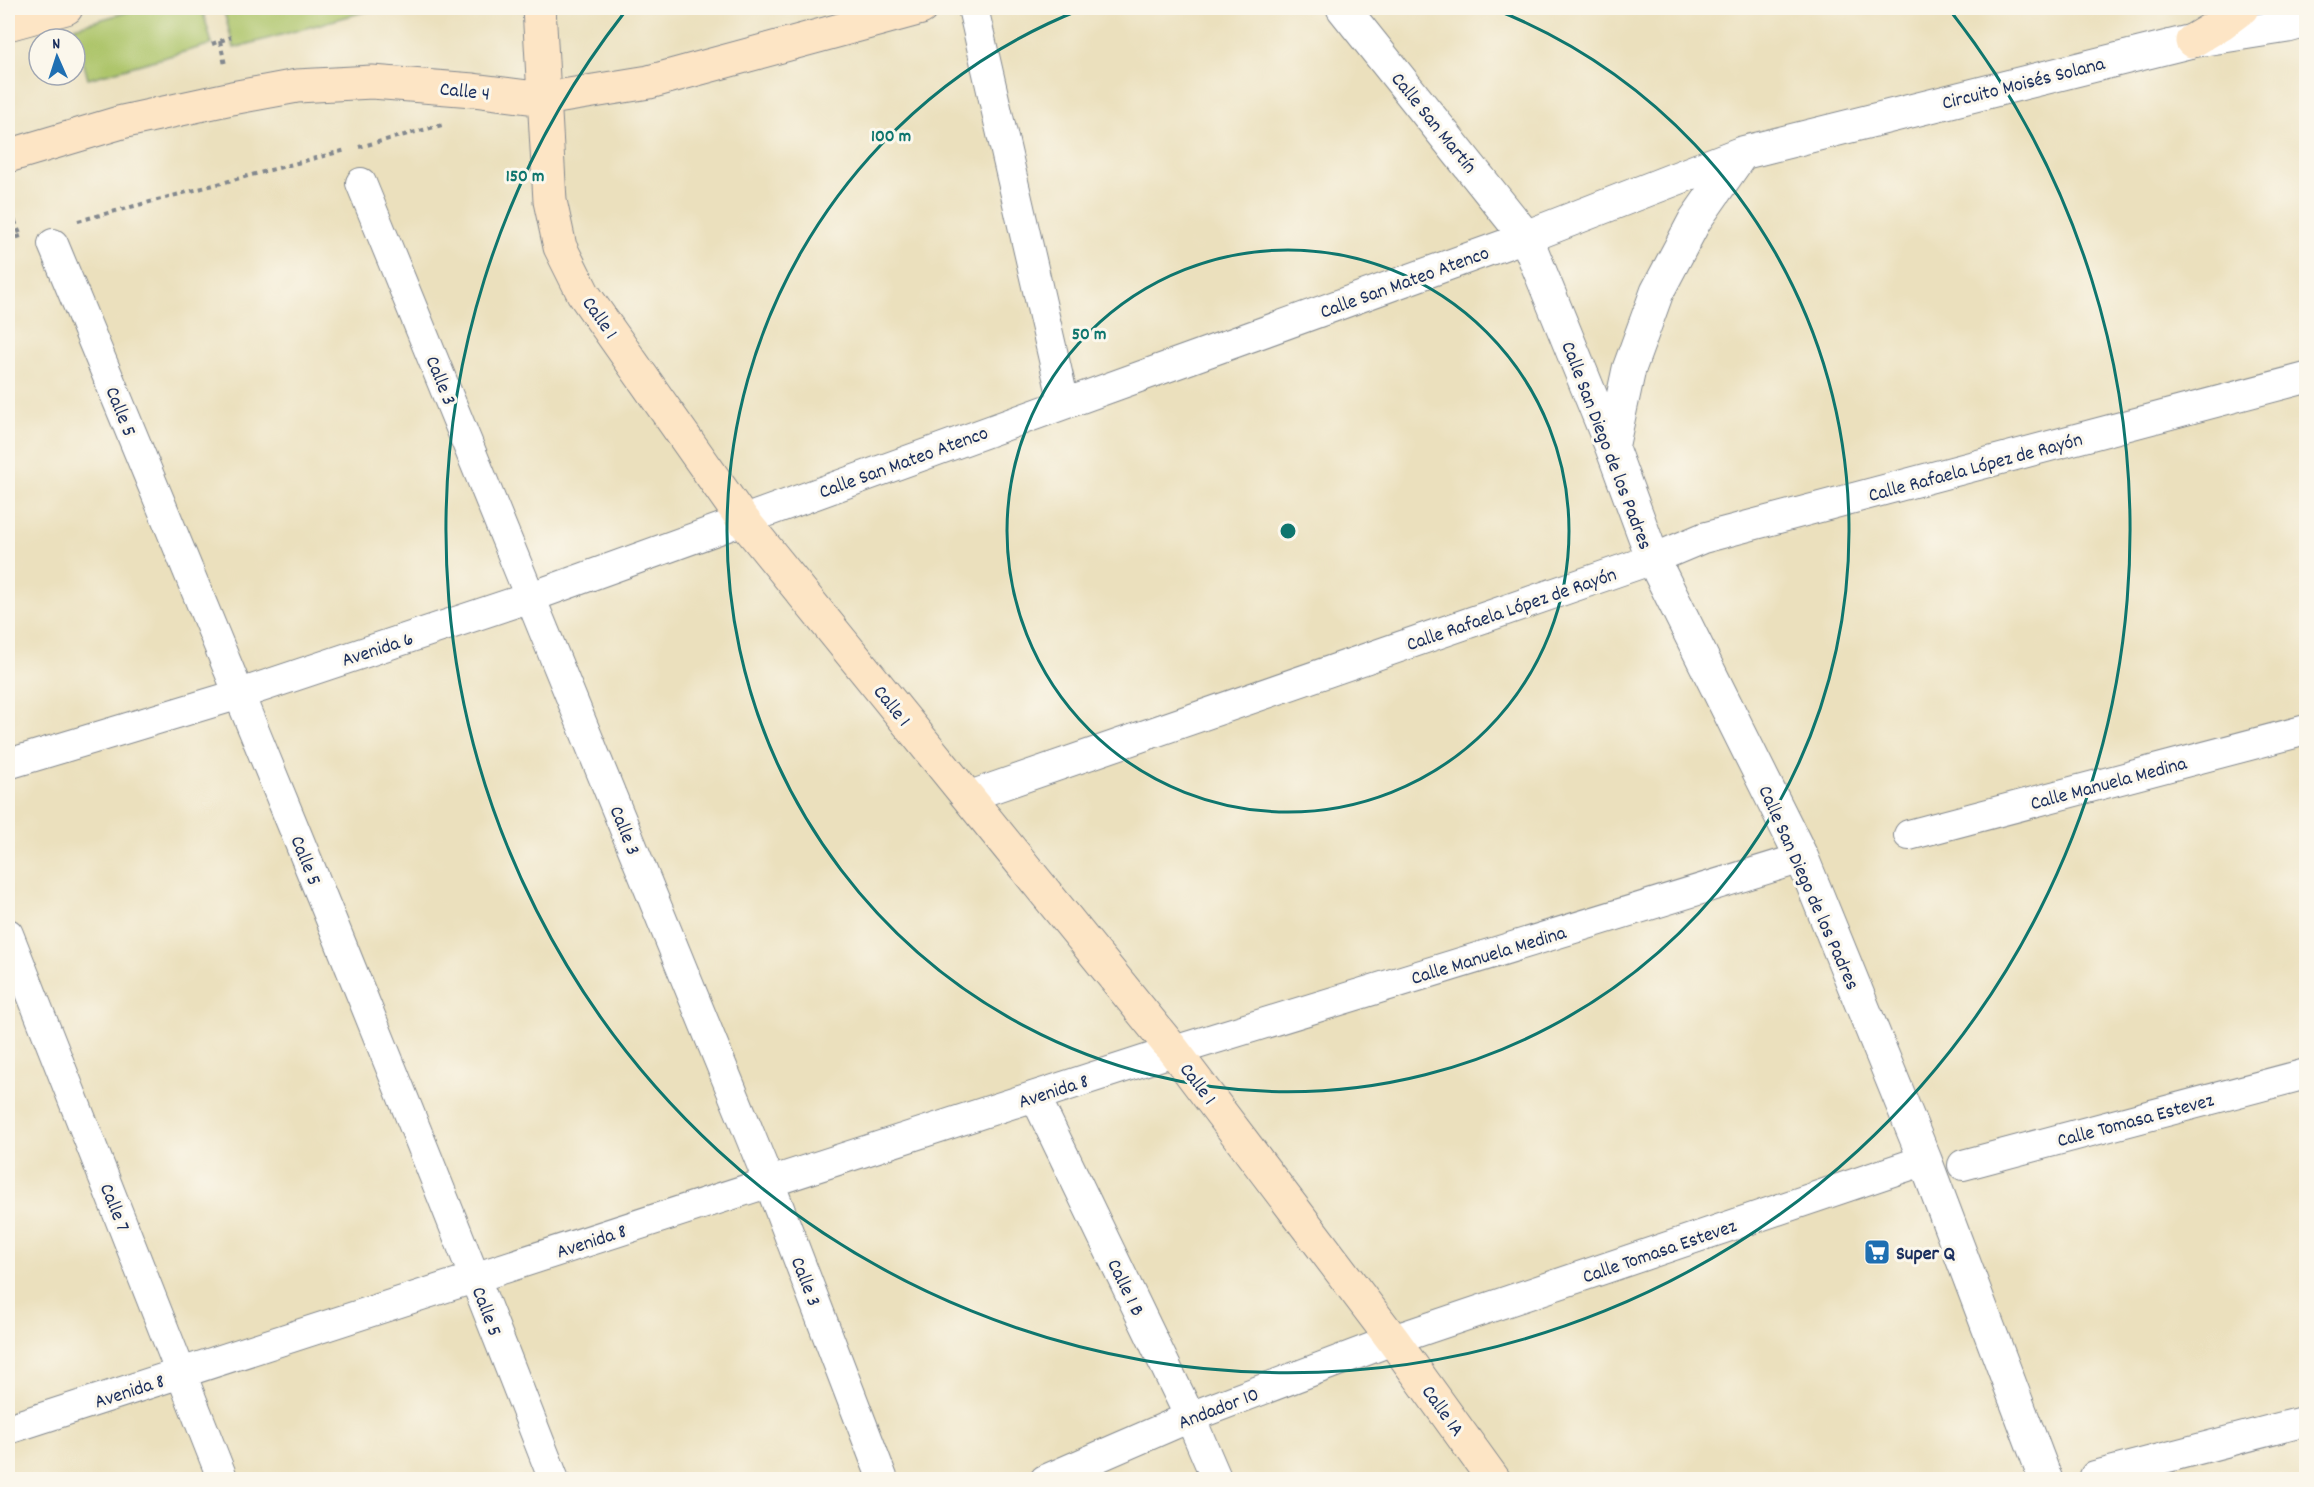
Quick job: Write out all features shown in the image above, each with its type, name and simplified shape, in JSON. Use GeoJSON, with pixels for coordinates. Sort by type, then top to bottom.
{"type":"FeatureCollection","features":[{"type":"Feature","properties":{"kind":"main road"},"geometry":{"type":"LineString","coordinates":[[8,24],[66,8]]}},
{"type":"Feature","properties":{"kind":"main road","name":"Calle 1"},"geometry":{"type":"LineString","coordinates":[[539,8],[550,201],[560,248],[583,293],[743,520],[1174,1051],[1394,1340]]}},
{"type":"Feature","properties":{"kind":"main road","name":"Calle 4"},"geometry":{"type":"LineString","coordinates":[[8,156],[122,122],[297,86],[372,82],[473,90],[544,99],[649,82],[921,8]]}},
{"type":"Feature","properties":{"kind":"main road"},"geometry":{"type":"LineString","coordinates":[[2192,41],[2242,8]]}},
{"type":"Feature","properties":{"kind":"main road","name":"Calle 1A"},"geometry":{"type":"LineString","coordinates":[[1394,1340],[1494,1479]]}},
{"type":"Feature","properties":{"kind":"street"},"geometry":{"type":"LineString","coordinates":[[973,8],[1064,403]]}},
{"type":"Feature","properties":{"kind":"street","name":"Calle San Martín"},"geometry":{"type":"LineString","coordinates":[[1343,8],[1526,237]]}},
{"type":"Feature","properties":{"kind":"street","name":"Circuito Moisés Solana"},"geometry":{"type":"LineString","coordinates":[[1742,153],[2192,41],[2307,21]]}},
{"type":"Feature","properties":{"kind":"street"},"geometry":{"type":"LineString","coordinates":[[1612,448],[1629,369],[1657,292],[1695,220],[1742,153]]}},
{"type":"Feature","properties":{"kind":"street","name":"Calle San Mateo Atenco"},"geometry":{"type":"LineString","coordinates":[[743,520],[1526,237],[1742,153]]}},
{"type":"Feature","properties":{"kind":"street","name":"Calle 3"},"geometry":{"type":"LineString","coordinates":[[361,183],[769,1182],[883,1479]]}},
{"type":"Feature","properties":{"kind":"street","name":"Calle San Diego de los Padres"},"geometry":{"type":"LineString","coordinates":[[1526,237],[1612,448],[1653,559],[1802,858],[1925,1160],[2046,1479]]}},
{"type":"Feature","properties":{"kind":"street","name":"Calle 5"},"geometry":{"type":"LineString","coordinates":[[42,239],[240,694],[554,1479]]}},
{"type":"Feature","properties":{"kind":"street","name":"Calle Rafaela López de Rayón"},"geometry":{"type":"LineString","coordinates":[[966,797],[1653,559],[1702,538],[2307,378]]}},
{"type":"Feature","properties":{"kind":"street","name":"Avenida 6"},"geometry":{"type":"LineString","coordinates":[[8,764],[240,694],[531,597],[743,520]]}},
{"type":"Feature","properties":{"kind":"street","name":"Calle Manuela Medina"},"geometry":{"type":"LineString","coordinates":[[1909,835],[2307,730]]}},
{"type":"Feature","properties":{"kind":"street","name":"Calle Manuela Medina"},"geometry":{"type":"LineString","coordinates":[[1174,1051],[1802,858]]}},
{"type":"Feature","properties":{"kind":"street","name":"Calle 7"},"geometry":{"type":"LineString","coordinates":[[8,934],[223,1479]]}},
{"type":"Feature","properties":{"kind":"street","name":"Avenida 8"},"geometry":{"type":"LineString","coordinates":[[8,1429],[1174,1051]]}},
{"type":"Feature","properties":{"kind":"street","name":"Calle Tomasa Estevez"},"geometry":{"type":"LineString","coordinates":[[1963,1165],[2307,1074]]}},
{"type":"Feature","properties":{"kind":"street","name":"Calle 1 B"},"geometry":{"type":"LineString","coordinates":[[1035,1096],[1217,1479]]}},
{"type":"Feature","properties":{"kind":"street","name":"Calle Tomasa Estevez"},"geometry":{"type":"LineString","coordinates":[[1394,1340],[1925,1160]]}},
{"type":"Feature","properties":{"kind":"street","name":"Andador 10"},"geometry":{"type":"LineString","coordinates":[[1045,1479],[1190,1418],[1394,1340]]}},
{"type":"Feature","properties":{"kind":"street"},"geometry":{"type":"LineString","coordinates":[[2095,1476],[2307,1421]]}},
{"type":"Feature","properties":{"kind":"path"},"geometry":{"type":"LineString","coordinates":[[212,44],[231,37]]}},
{"type":"Feature","properties":{"kind":"path"},"geometry":{"type":"LineString","coordinates":[[77,221],[453,122]]}},
{"type":"Feature","properties":{"kind":"path"},"geometry":{"type":"LineString","coordinates":[[8,240],[42,239]]}},
{"type":"Feature","properties":{"kind":"green space"},"geometry":{"type":"Polygon","coordinates":[[[142,8],[202,8],[212,44],[88,79],[87,27],[74,27],[142,8]]]}},
{"type":"Feature","properties":{"kind":"green space"},"geometry":{"type":"Polygon","coordinates":[[[223,8],[371,8],[371,10],[234,48],[223,8]]]}},
{"type":"Feature","properties":{"kind":"place","name":"Super Q"},"geometry":{"type":"Point","coordinates":[1877,1252]}}]}
